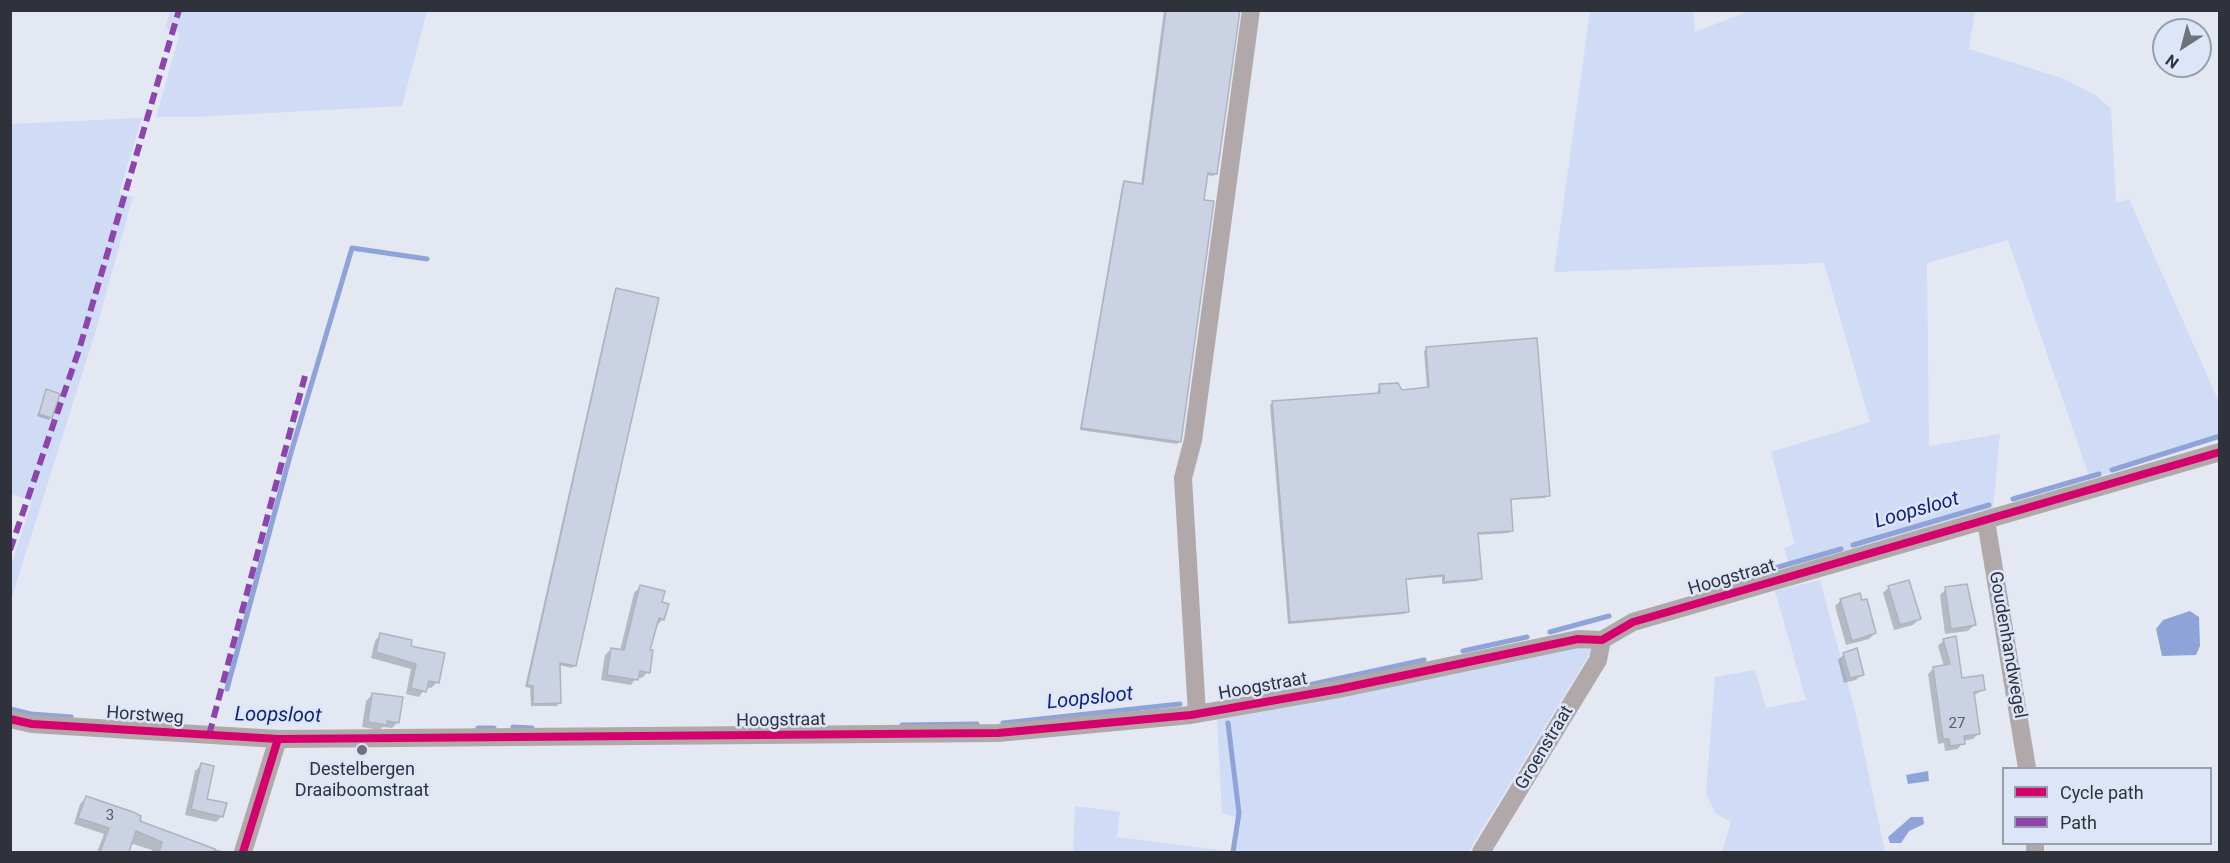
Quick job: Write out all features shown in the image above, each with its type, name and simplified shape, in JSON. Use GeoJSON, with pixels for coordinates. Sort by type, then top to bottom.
{"type":"FeatureCollection","features":[{"type":"Feature","properties":{"kind":"street"},"geometry":{"type":"LineString","coordinates":[[1197,714],[1183,478],[1193,440],[1251,10]]}},
{"type":"Feature","properties":{"kind":"street","name":"Hoogstraat"},"geometry":{"type":"LineString","coordinates":[[278,739],[998,733],[1197,714],[1374,682],[1578,639],[1602,640],[1633,622],[2220,452]]}},
{"type":"Feature","properties":{"kind":"street","name":"Goudenhandwegel"},"geometry":{"type":"LineString","coordinates":[[1986,521],[2027,767]]}},
{"type":"Feature","properties":{"kind":"street","name":"Groenstraat"},"geometry":{"type":"LineString","coordinates":[[1481,852],[1598,660],[1602,640]]}},
{"type":"Feature","properties":{"kind":"street","name":"Horstweg"},"geometry":{"type":"LineString","coordinates":[[10,719],[32,724],[278,739]]}},
{"type":"Feature","properties":{"kind":"street"},"geometry":{"type":"LineString","coordinates":[[243,852],[278,739]]}},
{"type":"Feature","properties":{"kind":"shaded area"},"geometry":{"type":"Polygon","coordinates":[[[170,10],[427,11],[402,106],[156,117],[180,33],[165,28],[170,10]]]}},
{"type":"Feature","properties":{"kind":"shaded area"},"geometry":{"type":"Polygon","coordinates":[[[1590,11],[1694,11],[1695,32],[1749,11],[1975,11],[1969,49],[2062,78],[2097,96],[2111,109],[2116,203],[2129,199],[2219,402],[2219,438],[2090,479],[2008,240],[1927,263],[1929,446],[2000,434],[1993,509],[1790,567],[1784,548],[1795,544],[1771,452],[1870,422],[1824,263],[1554,272],[1590,11]]]}},
{"type":"Feature","properties":{"kind":"shaded area"},"geometry":{"type":"Polygon","coordinates":[[[142,118],[119,193],[133,197],[95,333],[11,600],[11,566],[32,501],[11,494],[11,124],[142,118]]]}},
{"type":"Feature","properties":{"kind":"shaded area"},"geometry":{"type":"Polygon","coordinates":[[[1820,580],[1856,714],[1885,852],[1722,852],[1731,822],[1715,813],[1706,793],[1715,677],[1755,670],[1766,708],[1806,700],[1775,591],[1820,580]]]}},
{"type":"Feature","properties":{"kind":"shaded area"},"geometry":{"type":"Polygon","coordinates":[[[1588,644],[1591,649],[1468,852],[1235,852],[1239,818],[1222,813],[1217,719],[1588,644]]]}},
{"type":"Feature","properties":{"kind":"shaded area"},"geometry":{"type":"Polygon","coordinates":[[[1075,806],[1120,812],[1117,837],[1235,852],[1076,852],[1073,850],[1075,806]]]}},
{"type":"Feature","properties":{"kind":"water"},"geometry":{"type":"Polygon","coordinates":[[[2190,611],[2199,617],[2200,646],[2196,655],[2162,656],[2156,629],[2163,620],[2190,611]]]}},
{"type":"Feature","properties":{"kind":"water"},"geometry":{"type":"Polygon","coordinates":[[[1928,771],[1929,781],[1908,784],[1906,775],[1928,771]]]}},
{"type":"Feature","properties":{"kind":"water"},"geometry":{"type":"Polygon","coordinates":[[[1911,817],[1923,817],[1924,824],[1909,831],[1901,843],[1890,843],[1888,837],[1911,817]]]}},
{"type":"Feature","properties":{"kind":"building"},"geometry":{"type":"Polygon","coordinates":[[[1166,10],[1240,10],[1217,174],[1208,173],[1204,200],[1214,201],[1181,442],[1081,428],[1124,181],[1143,184],[1166,10]]]}},
{"type":"Feature","properties":{"kind":"building"},"geometry":{"type":"Polygon","coordinates":[[[616,288],[659,298],[576,666],[560,663],[561,703],[533,704],[533,686],[527,685],[616,288]]]}},
{"type":"Feature","properties":{"kind":"building"},"geometry":{"type":"Polygon","coordinates":[[[1537,338],[1550,496],[1511,499],[1513,531],[1478,533],[1482,579],[1444,582],[1444,575],[1406,579],[1409,612],[1290,622],[1272,401],[1380,393],[1379,384],[1398,383],[1402,390],[1429,387],[1426,347],[1537,338]]]}},
{"type":"Feature","properties":{"kind":"building"},"geometry":{"type":"Polygon","coordinates":[[[46,389],[60,394],[52,418],[39,414],[46,389]]]}},
{"type":"Feature","properties":{"kind":"building"},"geometry":{"type":"Polygon","coordinates":[[[1909,580],[1921,619],[1900,625],[1888,586],[1909,580]]]}},
{"type":"Feature","properties":{"kind":"building"},"geometry":{"type":"Polygon","coordinates":[[[1967,584],[1976,625],[1951,629],[1945,587],[1967,584]]]}},
{"type":"Feature","properties":{"kind":"building"},"geometry":{"type":"Polygon","coordinates":[[[640,585],[665,591],[662,602],[669,604],[664,620],[659,618],[650,650],[653,650],[650,673],[640,671],[638,680],[607,675],[611,648],[624,650],[640,585]]]}},
{"type":"Feature","properties":{"kind":"building"},"geometry":{"type":"Polygon","coordinates":[[[1860,593],[1862,600],[1867,599],[1876,633],[1852,641],[1840,599],[1860,593]]]}},
{"type":"Feature","properties":{"kind":"building"},"geometry":{"type":"Polygon","coordinates":[[[380,633],[412,640],[411,646],[445,653],[439,683],[429,681],[426,692],[411,688],[416,664],[376,652],[380,633]]]}},
{"type":"Feature","properties":{"kind":"building"},"geometry":{"type":"Polygon","coordinates":[[[1956,636],[1962,678],[1983,675],[1985,690],[1974,692],[1980,734],[1964,736],[1965,744],[1950,746],[1949,739],[1943,739],[1933,667],[1950,664],[1943,639],[1956,636]]]}},
{"type":"Feature","properties":{"kind":"building"},"geometry":{"type":"Polygon","coordinates":[[[1857,648],[1864,675],[1850,678],[1843,653],[1857,648]]]}},
{"type":"Feature","properties":{"kind":"building"},"geometry":{"type":"Polygon","coordinates":[[[372,693],[403,697],[399,723],[387,721],[387,725],[368,722],[372,693]]]}},
{"type":"Feature","properties":{"kind":"building"},"geometry":{"type":"Polygon","coordinates":[[[201,763],[214,766],[207,799],[227,803],[223,817],[191,809],[201,763]]]}},
{"type":"Feature","properties":{"kind":"building"},"geometry":{"type":"Polygon","coordinates":[[[86,796],[133,812],[141,816],[140,821],[215,849],[214,852],[159,852],[162,842],[136,831],[129,852],[100,852],[109,828],[78,818],[86,796]]]}},
{"type":"Feature","properties":{"kind":"waterway"},"geometry":{"type":"LineString","coordinates":[[227,689],[290,456],[352,248],[427,259]]}},
{"type":"Feature","properties":{"kind":"waterway","name":"Loopsloot"},"geometry":{"type":"LineString","coordinates":[[2112,470],[2220,436]]}},
{"type":"Feature","properties":{"kind":"waterway","name":"Loopsloot"},"geometry":{"type":"LineString","coordinates":[[2013,499],[2099,474]]}},
{"type":"Feature","properties":{"kind":"waterway","name":"Loopsloot"},"geometry":{"type":"LineString","coordinates":[[1853,545],[1989,505]]}},
{"type":"Feature","properties":{"kind":"waterway","name":"Loopsloot"},"geometry":{"type":"LineString","coordinates":[[1702,589],[1841,549]]}},
{"type":"Feature","properties":{"kind":"waterway","name":"Loopsloot"},"geometry":{"type":"LineString","coordinates":[[1550,632],[1609,616]]}},
{"type":"Feature","properties":{"kind":"waterway","name":"Loopsloot"},"geometry":{"type":"LineString","coordinates":[[1463,651],[1527,637]]}},
{"type":"Feature","properties":{"kind":"waterway","name":"Loopsloot"},"geometry":{"type":"LineString","coordinates":[[1304,686],[1424,660]]}},
{"type":"Feature","properties":{"kind":"waterway","name":"Loopsloot"},"geometry":{"type":"LineString","coordinates":[[1003,723],[1180,704]]}},
{"type":"Feature","properties":{"kind":"waterway","name":"Loopsloot"},"geometry":{"type":"LineString","coordinates":[[10,709],[31,714],[71,717]]}},
{"type":"Feature","properties":{"kind":"waterway"},"geometry":{"type":"LineString","coordinates":[[1228,723],[1239,813],[1233,852]]}},
{"type":"Feature","properties":{"kind":"waterway","name":"Loopsloot"},"geometry":{"type":"LineString","coordinates":[[902,725],[977,724]]}},
{"type":"Feature","properties":{"kind":"waterway","name":"Loopsloot"},"geometry":{"type":"LineString","coordinates":[[513,727],[532,728]]}},
{"type":"Feature","properties":{"kind":"waterway","name":"Loopsloot"},"geometry":{"type":"LineString","coordinates":[[478,728],[494,728]]}},
{"type":"Feature","properties":{"kind":"marked path"},"geometry":{"type":"LineString","coordinates":[[10,550],[79,350],[179,10]]}},
{"type":"Feature","properties":{"kind":"marked path"},"geometry":{"type":"LineString","coordinates":[[209,735],[305,376]]}},
{"type":"Feature","properties":{"kind":"cycle path"},"geometry":{"type":"LineString","coordinates":[[10,719],[32,724],[278,739],[998,733],[1191,715],[1339,689],[1578,639],[1602,640],[1633,622],[2220,452]]}},
{"type":"Feature","properties":{"kind":"cycle path"},"geometry":{"type":"LineString","coordinates":[[243,852],[278,739]]}},
{"type":"Feature","properties":{"kind":"place","name":"Destelbergen Draaiboomstraat"},"geometry":{"type":"Point","coordinates":[362,750]}}]}
